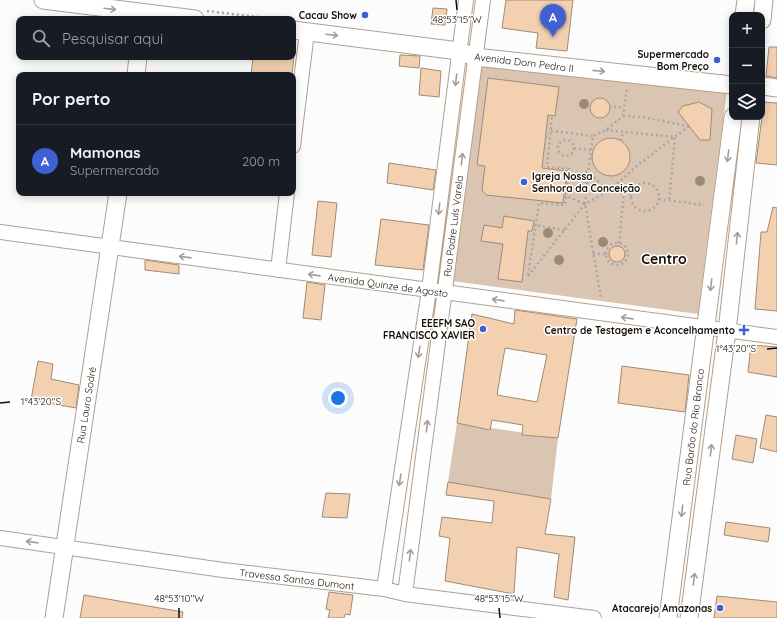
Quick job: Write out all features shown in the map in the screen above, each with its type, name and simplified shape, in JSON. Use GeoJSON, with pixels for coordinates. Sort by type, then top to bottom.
{"type":"FeatureCollection","features":[{"type":"Feature","properties":{"kind":"street"},"geometry":{"type":"LineString","coordinates":[[43,0],[145,11],[176,16]]}},
{"type":"Feature","properties":{"kind":"street","name":"Rua Padre Luís Varela"},"geometry":{"type":"LineString","coordinates":[[405,594],[444,292],[467,54],[466,0]]}},
{"type":"Feature","properties":{"kind":"street","name":"Rua Padre Luís Varela"},"geometry":{"type":"LineString","coordinates":[[384,589],[429,290],[467,54],[483,0]]}},
{"type":"Feature","properties":{"kind":"street"},"geometry":{"type":"LineString","coordinates":[[744,12],[746,0]]}},
{"type":"Feature","properties":{"kind":"street"},"geometry":{"type":"LineString","coordinates":[[763,12],[764,0]]}},
{"type":"Feature","properties":{"kind":"street"},"geometry":{"type":"LineString","coordinates":[[296,97],[300,31]]}},
{"type":"Feature","properties":{"kind":"street","name":"Avenida Dom Pedro II"},"geometry":{"type":"LineString","coordinates":[[300,31],[467,54],[729,85]]}},
{"type":"Feature","properties":{"kind":"street"},"geometry":{"type":"LineString","coordinates":[[136,72],[138,60]]}},
{"type":"Feature","properties":{"kind":"street"},"geometry":{"type":"LineString","coordinates":[[765,86],[777,88]]}},
{"type":"Feature","properties":{"kind":"street","name":"Rua Barão do Rio Branco"},"geometry":{"type":"LineString","coordinates":[[668,618],[733,120]]}},
{"type":"Feature","properties":{"kind":"street","name":"Rua Barão do Rio Branco"},"geometry":{"type":"LineString","coordinates":[[689,618],[727,331],[751,120]]}},
{"type":"Feature","properties":{"kind":"street","name":"Rua Lauro Sodré"},"geometry":{"type":"LineString","coordinates":[[54,618],[118,196]]}},
{"type":"Feature","properties":{"kind":"street"},"geometry":{"type":"LineString","coordinates":[[278,270],[288,196]]}},
{"type":"Feature","properties":{"kind":"street","name":"Avenida Quinze de Agosto"},"geometry":{"type":"LineString","coordinates":[[0,232],[706,329],[777,337]]}},
{"type":"Feature","properties":{"kind":"street","name":"Travessa Santos Dumont"},"geometry":{"type":"LineString","coordinates":[[0,538],[223,570],[384,589],[405,594],[594,618]]}},
{"type":"Feature","properties":{"kind":"path"},"geometry":{"type":"LineString","coordinates":[[623,116],[627,87]]}},
{"type":"Feature","properties":{"kind":"path"},"geometry":{"type":"LineString","coordinates":[[609,106],[624,108]]}},
{"type":"Feature","properties":{"kind":"path"},"geometry":{"type":"LineString","coordinates":[[550,131],[593,136],[606,130],[623,116],[642,117],[689,126],[638,165],[609,191],[585,204],[528,276],[534,225],[539,203],[565,205],[569,169],[547,167],[550,131],[552,116]]}},
{"type":"Feature","properties":{"kind":"path"},"geometry":{"type":"LineString","coordinates":[[606,130],[675,137]]}},
{"type":"Feature","properties":{"kind":"path"},"geometry":{"type":"LineString","coordinates":[[621,141],[623,132]]}},
{"type":"Feature","properties":{"kind":"path"},"geometry":{"type":"LineString","coordinates":[[593,136],[585,204],[601,298]]}},
{"type":"Feature","properties":{"kind":"path"},"geometry":{"type":"LineString","coordinates":[[669,201],[675,137]]}},
{"type":"Feature","properties":{"kind":"path"},"geometry":{"type":"LineString","coordinates":[[566,140],[571,141],[574,148],[570,155],[564,156],[559,154],[557,148],[558,143],[566,140]]}},
{"type":"Feature","properties":{"kind":"path"},"geometry":{"type":"LineString","coordinates":[[574,148],[591,150]]}},
{"type":"Feature","properties":{"kind":"path"},"geometry":{"type":"LineString","coordinates":[[588,172],[609,191]]}},
{"type":"Feature","properties":{"kind":"path"},"geometry":{"type":"LineString","coordinates":[[567,178],[588,172]]}},
{"type":"Feature","properties":{"kind":"path"},"geometry":{"type":"LineString","coordinates":[[646,182],[658,189],[659,199],[652,209],[644,211],[639,210],[633,203],[632,194],[637,185],[646,182]]}},
{"type":"Feature","properties":{"kind":"path"},"geometry":{"type":"LineString","coordinates":[[566,187],[632,194]]}},
{"type":"Feature","properties":{"kind":"path"},"geometry":{"type":"LineString","coordinates":[[619,243],[624,193]]}},
{"type":"Feature","properties":{"kind":"path"},"geometry":{"type":"LineString","coordinates":[[565,195],[585,204]]}},
{"type":"Feature","properties":{"kind":"path"},"geometry":{"type":"LineString","coordinates":[[659,199],[704,205]]}},
{"type":"Feature","properties":{"kind":"path"},"geometry":{"type":"LineString","coordinates":[[534,225],[565,230]]}},
{"type":"Feature","properties":{"kind":"path"},"geometry":{"type":"LineString","coordinates":[[619,243],[628,249],[629,256],[626,262],[619,266],[611,264],[606,254],[612,244],[619,243]]}},
{"type":"Feature","properties":{"kind":"path"},"geometry":{"type":"LineString","coordinates":[[593,254],[606,254]]}},
{"type":"Feature","properties":{"kind":"shaded area"},"geometry":{"type":"Polygon","coordinates":[[[479,64],[727,90],[698,314],[452,281],[479,64]]]}},
{"type":"Feature","properties":{"kind":"shaded area"},"geometry":{"type":"Polygon","coordinates":[[[457,423],[558,438],[551,499],[448,482],[457,423]]]}},
{"type":"Feature","properties":{"kind":"building"},"geometry":{"type":"Polygon","coordinates":[[[506,0],[573,0],[567,51],[536,48],[538,33],[502,28],[506,0]]]}},
{"type":"Feature","properties":{"kind":"building"},"geometry":{"type":"Polygon","coordinates":[[[433,8],[447,9],[445,25],[431,24],[433,8]]]}},
{"type":"Feature","properties":{"kind":"building"},"geometry":{"type":"Polygon","coordinates":[[[769,47],[777,47],[777,78],[766,76],[769,47]]]}},
{"type":"Feature","properties":{"kind":"building"},"geometry":{"type":"Polygon","coordinates":[[[400,55],[420,56],[419,68],[399,66],[400,55]]]}},
{"type":"Feature","properties":{"kind":"building"},"geometry":{"type":"Polygon","coordinates":[[[253,60],[294,60],[292,72],[251,72],[253,60]]]}},
{"type":"Feature","properties":{"kind":"building"},"geometry":{"type":"Polygon","coordinates":[[[421,68],[441,71],[439,97],[419,95],[421,68]]]}},
{"type":"Feature","properties":{"kind":"building"},"geometry":{"type":"Polygon","coordinates":[[[488,78],[559,87],[555,116],[548,115],[542,168],[567,171],[563,203],[486,195],[482,190],[485,166],[477,165],[488,78]]]}},
{"type":"Feature","properties":{"kind":"building"},"geometry":{"type":"Polygon","coordinates":[[[600,98],[607,101],[610,108],[607,115],[600,118],[593,115],[590,108],[593,101],[600,98]]]}},
{"type":"Feature","properties":{"kind":"building"},"geometry":{"type":"Polygon","coordinates":[[[699,102],[712,109],[710,140],[700,140],[678,112],[683,106],[699,102]]]}},
{"type":"Feature","properties":{"kind":"building"},"geometry":{"type":"Polygon","coordinates":[[[765,102],[777,103],[777,165],[756,163],[762,120],[765,120],[765,102]]]}},
{"type":"Feature","properties":{"kind":"building"},"geometry":{"type":"Polygon","coordinates":[[[607,138],[615,138],[622,141],[627,146],[630,157],[627,168],[622,173],[615,176],[607,176],[600,173],[595,168],[592,161],[592,153],[595,146],[600,141],[607,138]]]}},
{"type":"Feature","properties":{"kind":"building"},"geometry":{"type":"Polygon","coordinates":[[[389,163],[436,170],[433,190],[387,183],[389,163]]]}},
{"type":"Feature","properties":{"kind":"building"},"geometry":{"type":"Polygon","coordinates":[[[318,201],[337,203],[331,257],[312,255],[318,201]]]}},
{"type":"Feature","properties":{"kind":"building"},"geometry":{"type":"Polygon","coordinates":[[[773,207],[777,208],[777,311],[755,309],[761,232],[767,232],[773,207]]]}},
{"type":"Feature","properties":{"kind":"building"},"geometry":{"type":"Polygon","coordinates":[[[504,216],[534,221],[532,231],[528,231],[522,282],[498,279],[503,244],[481,241],[484,225],[502,228],[504,216]]]}},
{"type":"Feature","properties":{"kind":"building"},"geometry":{"type":"Polygon","coordinates":[[[381,219],[429,225],[423,270],[375,265],[381,219]]]}},
{"type":"Feature","properties":{"kind":"building"},"geometry":{"type":"Polygon","coordinates":[[[614,246],[620,246],[625,251],[623,260],[620,262],[614,262],[609,257],[609,251],[614,246]]]}},
{"type":"Feature","properties":{"kind":"building"},"geometry":{"type":"Polygon","coordinates":[[[145,260],[179,265],[179,274],[145,270],[145,260]]]}},
{"type":"Feature","properties":{"kind":"building"},"geometry":{"type":"Polygon","coordinates":[[[307,282],[325,285],[321,320],[303,318],[307,282]]]}},
{"type":"Feature","properties":{"kind":"building"},"geometry":{"type":"Polygon","coordinates":[[[515,310],[577,319],[558,438],[522,435],[523,425],[492,420],[490,430],[457,423],[472,314],[514,324],[515,310]],[[505,348],[497,395],[537,402],[547,355],[505,348]]]}},
{"type":"Feature","properties":{"kind":"building"},"geometry":{"type":"Polygon","coordinates":[[[751,345],[777,347],[777,377],[748,372],[751,345]]]}},
{"type":"Feature","properties":{"kind":"building"},"geometry":{"type":"Polygon","coordinates":[[[38,361],[53,364],[51,379],[79,385],[76,408],[31,400],[38,361]]]}},
{"type":"Feature","properties":{"kind":"building"},"geometry":{"type":"Polygon","coordinates":[[[622,366],[689,375],[685,412],[618,403],[622,366]]]}},
{"type":"Feature","properties":{"kind":"building"},"geometry":{"type":"Polygon","coordinates":[[[766,415],[777,417],[777,452],[760,448],[766,415]]]}},
{"type":"Feature","properties":{"kind":"building"},"geometry":{"type":"Polygon","coordinates":[[[736,435],[757,439],[753,463],[732,459],[736,435]]]}},
{"type":"Feature","properties":{"kind":"building"},"geometry":{"type":"Polygon","coordinates":[[[448,482],[551,499],[545,534],[575,537],[568,600],[554,597],[559,554],[517,547],[514,594],[445,581],[450,538],[439,536],[442,517],[492,523],[494,501],[446,495],[448,482]]]}},
{"type":"Feature","properties":{"kind":"building"},"geometry":{"type":"Polygon","coordinates":[[[326,493],[350,494],[347,518],[322,517],[326,493]]]}},
{"type":"Feature","properties":{"kind":"building"},"geometry":{"type":"Polygon","coordinates":[[[726,522],[770,528],[768,542],[724,535],[726,522]]]}},
{"type":"Feature","properties":{"kind":"building"},"geometry":{"type":"Polygon","coordinates":[[[329,592],[353,595],[350,615],[345,614],[344,618],[328,618],[330,610],[326,609],[329,592]]]}},
{"type":"Feature","properties":{"kind":"building"},"geometry":{"type":"Polygon","coordinates":[[[84,595],[183,612],[182,618],[80,618],[84,595]]]}},
{"type":"Feature","properties":{"kind":"building"},"geometry":{"type":"Polygon","coordinates":[[[717,596],[777,602],[777,618],[714,618],[717,596]]]}},
{"type":"Feature","properties":{"kind":"place","name":"Cacau Show"},"geometry":{"type":"Point","coordinates":[365,15]}},
{"type":"Feature","properties":{"kind":"place","name":"Mamonas"},"geometry":{"type":"Point","coordinates":[553,37]}},
{"type":"Feature","properties":{"kind":"place","name":"Supermercado Bom Preço"},"geometry":{"type":"Point","coordinates":[717,60]}},
{"type":"Feature","properties":{"kind":"place","name":"Igreja Nossa Senhora da Conceição"},"geometry":{"type":"Point","coordinates":[524,182]}},
{"type":"Feature","properties":{"kind":"place","name":"EEEFM SAO FRANCISCO XAVIER"},"geometry":{"type":"Point","coordinates":[483,329]}},
{"type":"Feature","properties":{"kind":"place","name":"Centro de Testagem e Aconcelhamento"},"geometry":{"type":"Point","coordinates":[744,330]}},
{"type":"Feature","properties":{"kind":"place","name":"Atacarejo Amazonas"},"geometry":{"type":"Point","coordinates":[720,608]}},
{"type":"Feature","properties":{"kind":"district","name":"Centro"},"geometry":{"type":"Point","coordinates":[664,259]}}]}
